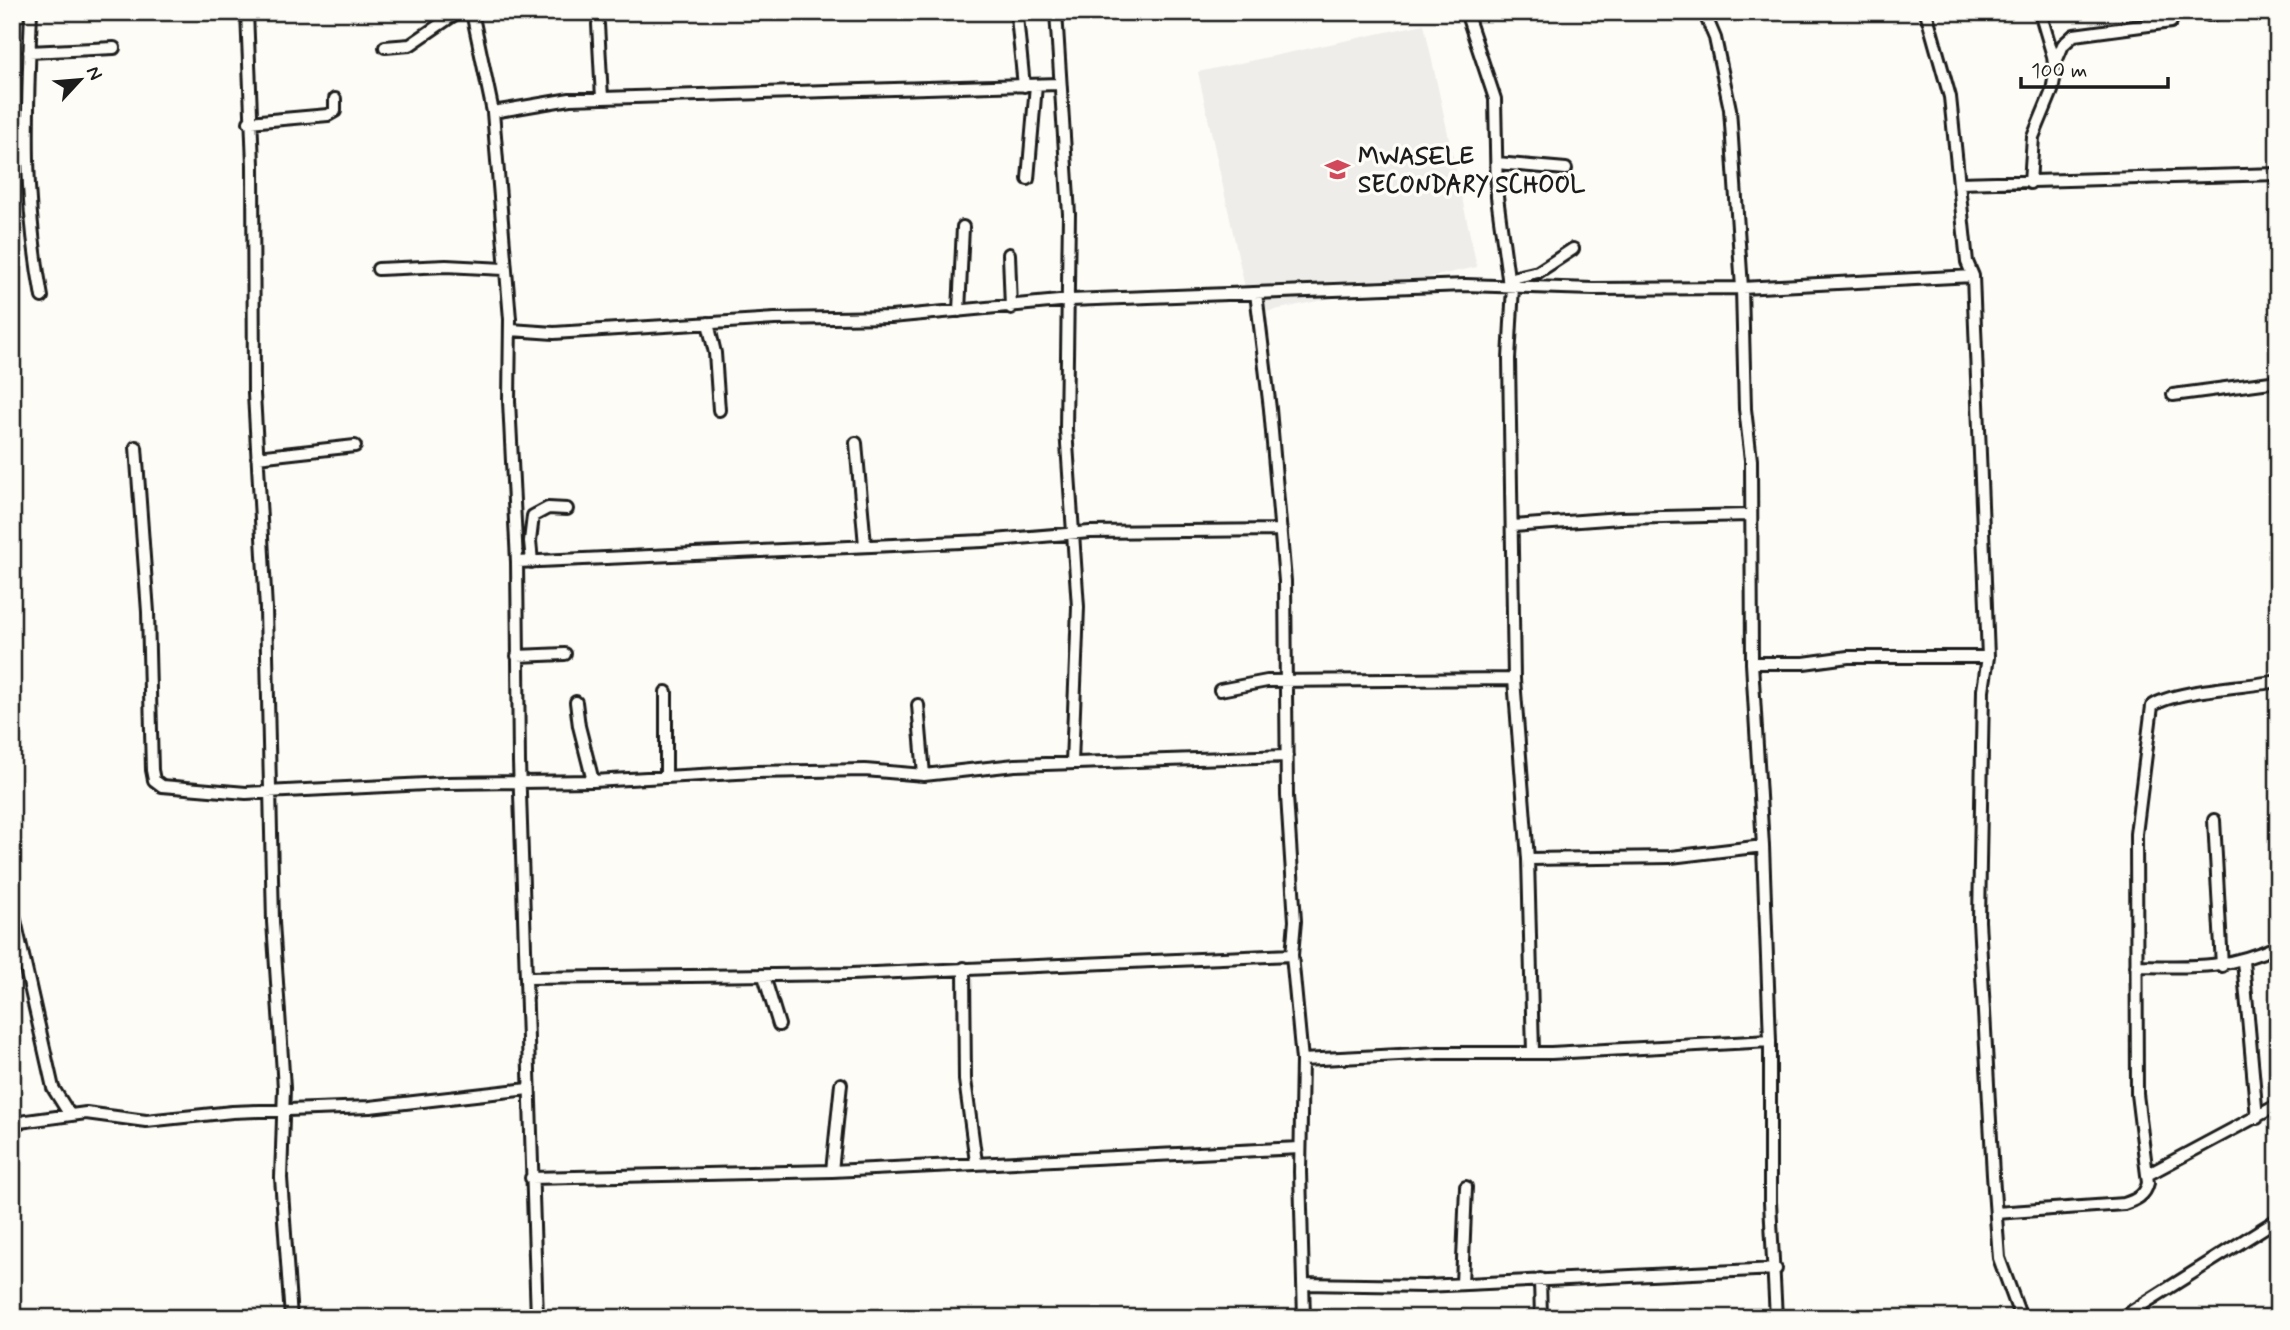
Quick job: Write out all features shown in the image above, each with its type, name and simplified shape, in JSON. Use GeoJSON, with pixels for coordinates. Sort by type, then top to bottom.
{"type":"FeatureCollection","features":[{"type":"Feature","properties":{"kind":"street"},"geometry":{"type":"LineString","coordinates":[[31,12],[26,89],[26,176],[31,239],[42,297]]}},
{"type":"Feature","properties":{"kind":"street"},"geometry":{"type":"LineString","coordinates":[[247,12],[249,122],[253,165],[257,457],[271,791],[273,922],[284,1112],[281,1178],[291,1318]]}},
{"type":"Feature","properties":{"kind":"street"},"geometry":{"type":"LineString","coordinates":[[385,47],[410,45],[458,12]]}},
{"type":"Feature","properties":{"kind":"street"},"geometry":{"type":"LineString","coordinates":[[472,12],[493,112],[511,330],[509,401],[517,562],[528,1089],[537,1318]]}},
{"type":"Feature","properties":{"kind":"street"},"geometry":{"type":"LineString","coordinates":[[1056,12],[1069,214],[1070,300],[1066,429],[1078,607],[1072,763]]}},
{"type":"Feature","properties":{"kind":"street"},"geometry":{"type":"LineString","coordinates":[[1466,12],[1495,99],[1496,163],[1510,283],[1514,678],[1528,859],[1533,1052]]}},
{"type":"Feature","properties":{"kind":"street"},"geometry":{"type":"LineString","coordinates":[[1704,12],[1715,38],[1730,109],[1742,288],[1743,382],[1751,460],[1752,663],[1763,846],[1770,1041],[1770,1202],[1776,1269],[1776,1318]]}},
{"type":"Feature","properties":{"kind":"street"},"geometry":{"type":"LineString","coordinates":[[1926,12],[1950,97],[1967,262],[1973,276],[1988,657],[1983,690],[1979,921],[1996,1213],[2003,1276],[2021,1318]]}},
{"type":"Feature","properties":{"kind":"street"},"geometry":{"type":"LineString","coordinates":[[2040,12],[2054,66]]}},
{"type":"Feature","properties":{"kind":"street"},"geometry":{"type":"LineString","coordinates":[[2209,15],[2222,12]]}},
{"type":"Feature","properties":{"kind":"street"},"geometry":{"type":"LineString","coordinates":[[1017,16],[1030,86],[1028,179]]}},
{"type":"Feature","properties":{"kind":"street"},"geometry":{"type":"LineString","coordinates":[[2030,183],[2033,137],[2052,90],[2054,66],[2063,45],[2074,35],[2171,22]]}},
{"type":"Feature","properties":{"kind":"street"},"geometry":{"type":"LineString","coordinates":[[598,23],[602,98]]}},
{"type":"Feature","properties":{"kind":"street"},"geometry":{"type":"LineString","coordinates":[[29,52],[114,48]]}},
{"type":"Feature","properties":{"kind":"street"},"geometry":{"type":"LineString","coordinates":[[493,112],[570,99],[1059,84]]}},
{"type":"Feature","properties":{"kind":"street"},"geometry":{"type":"LineString","coordinates":[[249,122],[328,115],[335,111],[335,99]]}},
{"type":"Feature","properties":{"kind":"street"},"geometry":{"type":"LineString","coordinates":[[1496,163],[1566,169]]}},
{"type":"Feature","properties":{"kind":"street"},"geometry":{"type":"LineString","coordinates":[[1959,183],[2030,183],[2278,173]]}},
{"type":"Feature","properties":{"kind":"street"},"geometry":{"type":"LineString","coordinates":[[959,311],[963,227]]}},
{"type":"Feature","properties":{"kind":"street"},"geometry":{"type":"LineString","coordinates":[[1510,283],[1538,272],[1573,249]]}},
{"type":"Feature","properties":{"kind":"street"},"geometry":{"type":"LineString","coordinates":[[1009,254],[1011,308]]}},
{"type":"Feature","properties":{"kind":"street"},"geometry":{"type":"LineString","coordinates":[[378,268],[446,266],[504,269]]}},
{"type":"Feature","properties":{"kind":"street"},"geometry":{"type":"LineString","coordinates":[[511,330],[554,333],[708,323],[891,317],[1011,308],[1070,300],[1510,283],[1593,289],[1742,288],[1973,276]]}},
{"type":"Feature","properties":{"kind":"street"},"geometry":{"type":"LineString","coordinates":[[1256,293],[1281,530],[1295,921],[1292,955],[1302,1060],[1300,1148],[1304,1318]]}},
{"type":"Feature","properties":{"kind":"street"},"geometry":{"type":"LineString","coordinates":[[708,323],[715,353],[719,410]]}},
{"type":"Feature","properties":{"kind":"street"},"geometry":{"type":"LineString","coordinates":[[2173,395],[2278,381]]}},
{"type":"Feature","properties":{"kind":"street"},"geometry":{"type":"LineString","coordinates":[[856,443],[865,545]]}},
{"type":"Feature","properties":{"kind":"street"},"geometry":{"type":"LineString","coordinates":[[257,457],[355,446]]}},
{"type":"Feature","properties":{"kind":"street"},"geometry":{"type":"LineString","coordinates":[[136,447],[148,612],[154,780],[162,786],[246,793],[865,771],[924,775],[1072,763],[1287,756]]}},
{"type":"Feature","properties":{"kind":"street"},"geometry":{"type":"LineString","coordinates":[[532,562],[530,541],[533,516],[548,508],[567,509]]}},
{"type":"Feature","properties":{"kind":"street"},"geometry":{"type":"LineString","coordinates":[[1513,526],[1620,518],[1750,515]]}},
{"type":"Feature","properties":{"kind":"street"},"geometry":{"type":"LineString","coordinates":[[517,562],[995,540],[1073,533],[1281,530]]}},
{"type":"Feature","properties":{"kind":"street"},"geometry":{"type":"LineString","coordinates":[[517,656],[565,654]]}},
{"type":"Feature","properties":{"kind":"street"},"geometry":{"type":"LineString","coordinates":[[1752,663],[1804,663],[1848,657],[1988,657]]}},
{"type":"Feature","properties":{"kind":"street"},"geometry":{"type":"LineString","coordinates":[[1220,690],[1267,681],[1514,678]]}},
{"type":"Feature","properties":{"kind":"street"},"geometry":{"type":"LineString","coordinates":[[1996,1213],[2124,1205],[2137,1200],[2146,1191],[2147,1175],[2137,1094],[2136,834],[2152,706],[2161,700],[2179,696],[2278,681]]}},
{"type":"Feature","properties":{"kind":"street"},"geometry":{"type":"LineString","coordinates":[[666,692],[666,778]]}},
{"type":"Feature","properties":{"kind":"street"},"geometry":{"type":"LineString","coordinates":[[576,702],[579,726],[593,781]]}},
{"type":"Feature","properties":{"kind":"street"},"geometry":{"type":"LineString","coordinates":[[918,705],[924,775]]}},
{"type":"Feature","properties":{"kind":"street"},"geometry":{"type":"LineString","coordinates":[[2214,820],[2222,966]]}},
{"type":"Feature","properties":{"kind":"street"},"geometry":{"type":"LineString","coordinates":[[1528,859],[1671,857],[1763,846]]}},
{"type":"Feature","properties":{"kind":"street"},"geometry":{"type":"LineString","coordinates":[[12,907],[53,1088],[70,1115]]}},
{"type":"Feature","properties":{"kind":"street"},"geometry":{"type":"LineString","coordinates":[[2136,966],[2222,966],[2243,961],[2278,946]]}},
{"type":"Feature","properties":{"kind":"street"},"geometry":{"type":"LineString","coordinates":[[526,978],[764,976],[1292,955]]}},
{"type":"Feature","properties":{"kind":"street"},"geometry":{"type":"LineString","coordinates":[[2243,961],[2257,1118]]}},
{"type":"Feature","properties":{"kind":"street"},"geometry":{"type":"LineString","coordinates":[[964,968],[965,1080],[976,1162]]}},
{"type":"Feature","properties":{"kind":"street"},"geometry":{"type":"LineString","coordinates":[[12,976],[26,974]]}},
{"type":"Feature","properties":{"kind":"street"},"geometry":{"type":"LineString","coordinates":[[764,976],[779,1025]]}},
{"type":"Feature","properties":{"kind":"street"},"geometry":{"type":"LineString","coordinates":[[1302,1060],[1770,1041]]}},
{"type":"Feature","properties":{"kind":"street"},"geometry":{"type":"LineString","coordinates":[[832,1171],[841,1084]]}},
{"type":"Feature","properties":{"kind":"street"},"geometry":{"type":"LineString","coordinates":[[12,1123],[86,1113],[146,1121],[232,1112],[370,1107],[528,1089]]}},
{"type":"Feature","properties":{"kind":"street"},"geometry":{"type":"LineString","coordinates":[[2147,1175],[2278,1105]]}},
{"type":"Feature","properties":{"kind":"street"},"geometry":{"type":"LineString","coordinates":[[531,1178],[832,1171],[1300,1148]]}},
{"type":"Feature","properties":{"kind":"street"},"geometry":{"type":"LineString","coordinates":[[1462,1284],[1466,1187]]}},
{"type":"Feature","properties":{"kind":"street"},"geometry":{"type":"LineString","coordinates":[[2121,1318],[2278,1219]]}},
{"type":"Feature","properties":{"kind":"street"},"geometry":{"type":"LineString","coordinates":[[1303,1283],[1462,1284],[1776,1269]]}},
{"type":"Feature","properties":{"kind":"street"},"geometry":{"type":"LineString","coordinates":[[1540,1279],[1541,1318]]}},
{"type":"Feature","properties":{"kind":"shaded area","name":"MWASELE SECONDARY SCHOOL"},"geometry":{"type":"Polygon","coordinates":[[[1424,24],[1477,267],[1251,315],[1198,72],[1424,24]]]}},
{"type":"Feature","properties":{"kind":"place","name":"MWASELE SECONDARY SCHOOL"},"geometry":{"type":"Point","coordinates":[1338,170]}}]}
